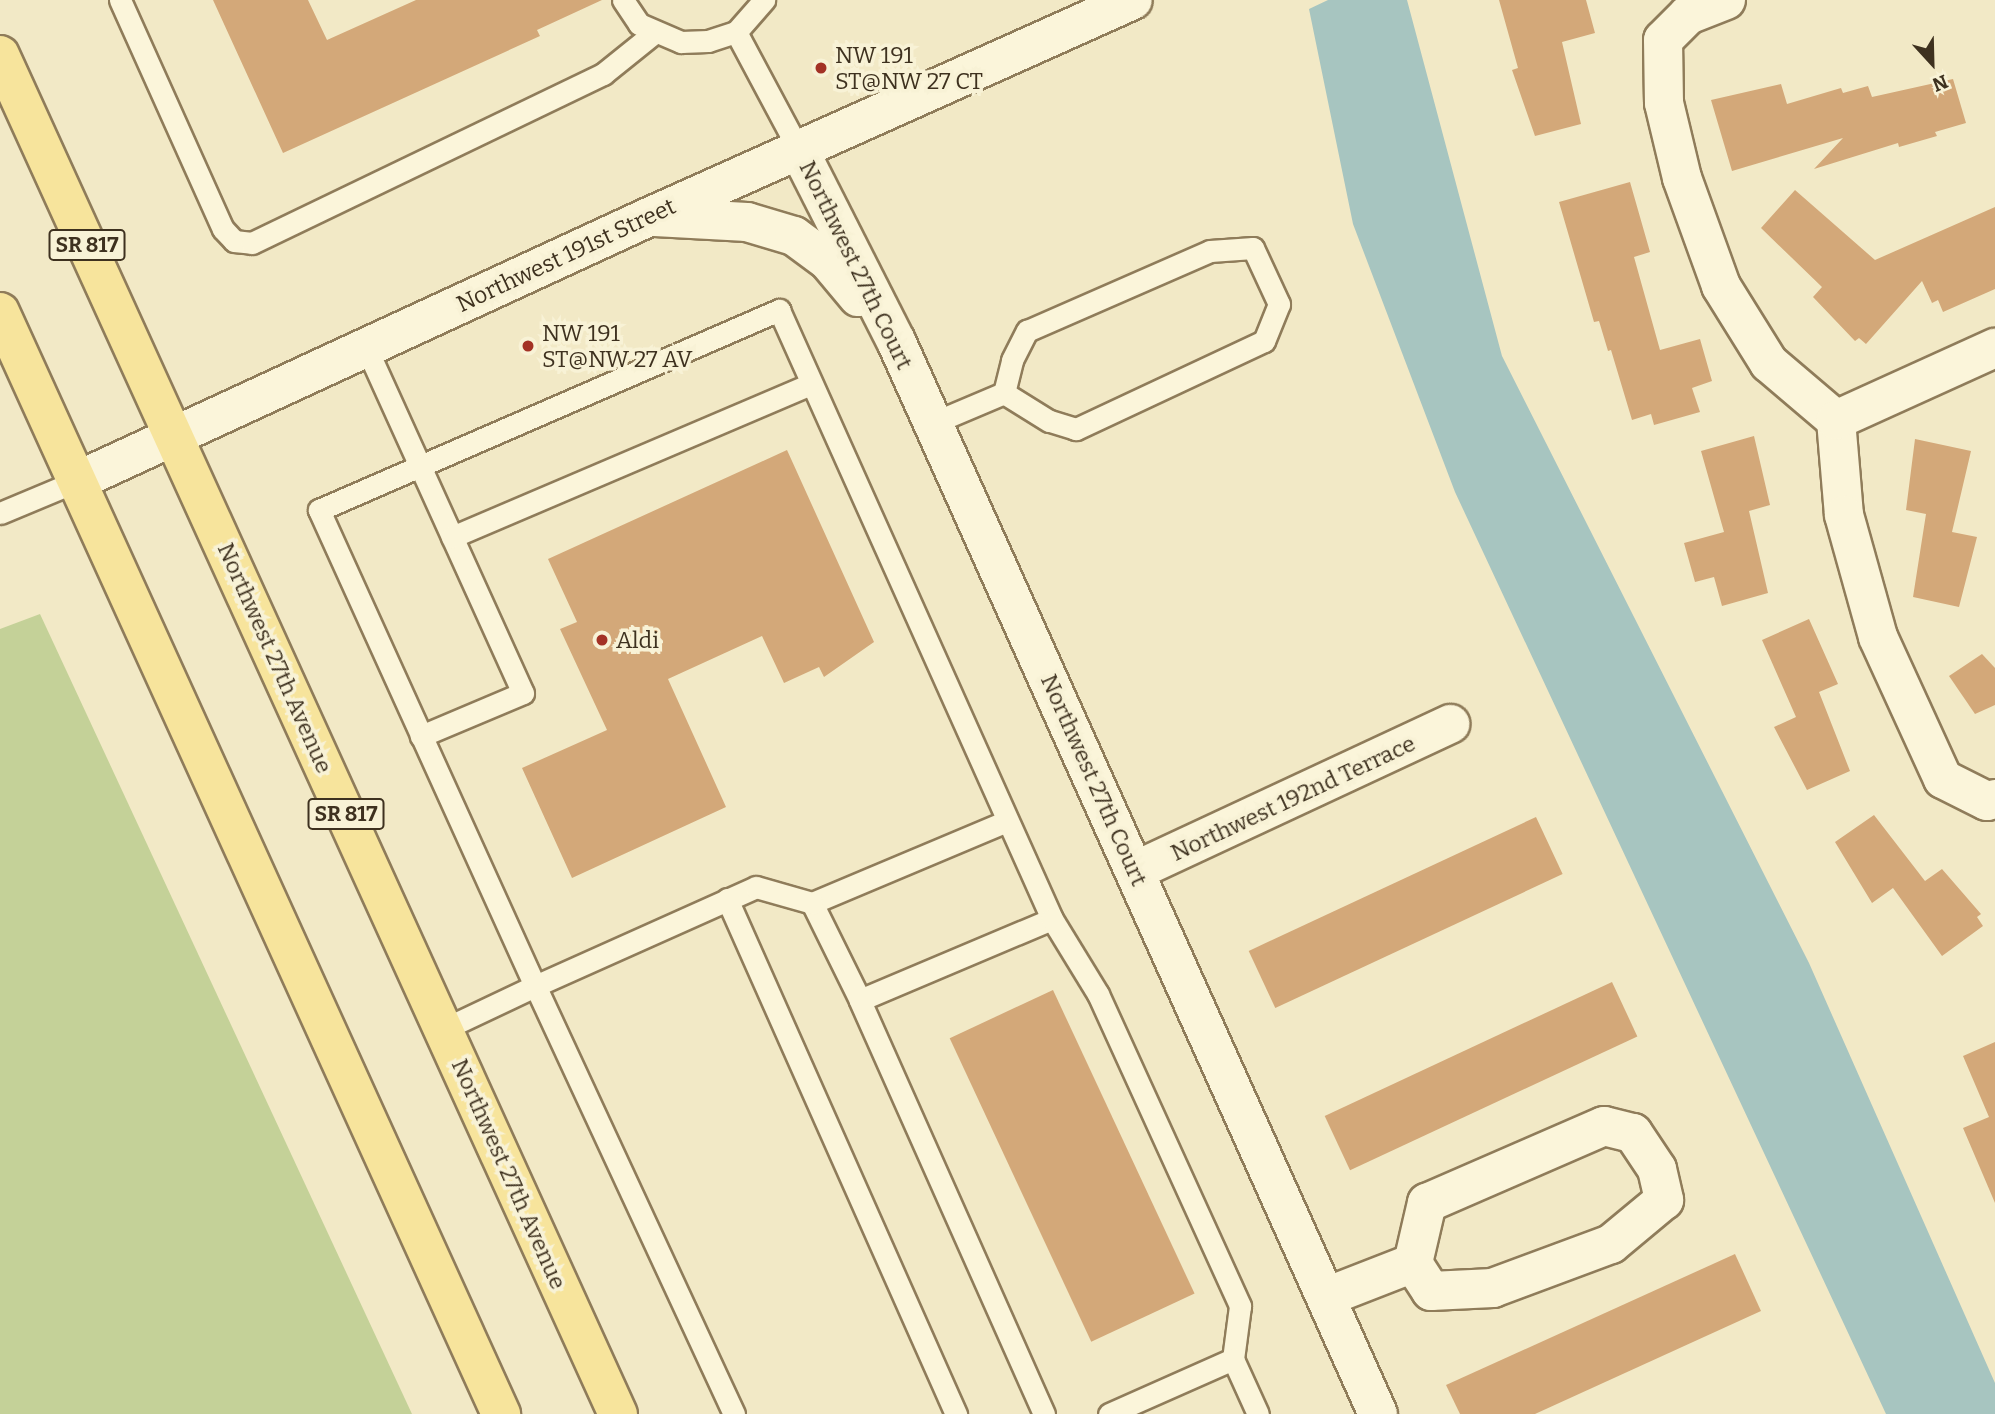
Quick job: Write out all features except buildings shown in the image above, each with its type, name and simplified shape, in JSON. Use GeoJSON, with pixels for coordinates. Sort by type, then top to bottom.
{"type":"FeatureCollection","features":[{"type":"Feature","properties":{"kind":"main road","name":"Northwest 27th Avenue"},"geometry":{"type":"LineString","coordinates":[[0,55],[618,1414]]}},
{"type":"Feature","properties":{"kind":"main road"},"geometry":{"type":"LineString","coordinates":[[0,312],[501,1414]]}},
{"type":"Feature","properties":{"kind":"street","name":"Northwest 191st Street"},"geometry":{"type":"LineString","coordinates":[[77,481],[649,217],[1133,0]]}},
{"type":"Feature","properties":{"kind":"street"},"geometry":{"type":"LineString","coordinates":[[1726,0],[1688,15],[1663,40],[1664,103],[1682,178],[1721,286],[1769,363],[1836,420],[1844,515],[1878,637],[1943,779],[1987,801],[1995,799]]}},
{"type":"Feature","properties":{"kind":"street","name":"Northwest 27th Court"},"geometry":{"type":"LineString","coordinates":[[799,150],[896,341],[1378,1414]]}},
{"type":"Feature","properties":{"kind":"street"},"geometry":{"type":"LineString","coordinates":[[649,217],[747,222],[794,236],[828,261],[896,341]]}},
{"type":"Feature","properties":{"kind":"street"},"geometry":{"type":"LineString","coordinates":[[1836,420],[1995,348]]}},
{"type":"Feature","properties":{"kind":"street","name":"Northwest 192nd Terrace"},"geometry":{"type":"LineString","coordinates":[[1135,871],[1450,724]]}},
{"type":"Feature","properties":{"kind":"street"},"geometry":{"type":"LineString","coordinates":[[1604,1126],[1633,1133],[1657,1169],[1664,1200],[1611,1244],[1493,1288],[1431,1291],[1413,1263],[1427,1203],[1604,1126]]}},
{"type":"Feature","properties":{"kind":"street"},"geometry":{"type":"LineString","coordinates":[[1326,1297],[1413,1263]]}},
{"type":"Feature","properties":{"kind":"lane"},"geometry":{"type":"LineString","coordinates":[[120,0],[223,229],[234,241],[252,243],[603,74],[654,33]]}},
{"type":"Feature","properties":{"kind":"lane"},"geometry":{"type":"LineString","coordinates":[[624,0],[639,24],[654,33],[681,42],[708,41],[736,32],[764,0]]}},
{"type":"Feature","properties":{"kind":"lane"},"geometry":{"type":"LineString","coordinates":[[736,32],[799,150]]}},
{"type":"Feature","properties":{"kind":"lane"},"geometry":{"type":"LineString","coordinates":[[1253,248],[1279,304],[1264,341],[1076,429],[1049,421],[1004,393],[1012,360],[1027,331],[1210,251],[1253,248]]}},
{"type":"Feature","properties":{"kind":"lane"},"geometry":{"type":"LineString","coordinates":[[734,1414],[535,986],[319,510],[779,310],[1005,821],[1052,919],[1098,994],[1240,1306],[1233,1359],[1258,1414]]}},
{"type":"Feature","properties":{"kind":"lane"},"geometry":{"type":"LineString","coordinates":[[366,347],[523,692],[421,736]]}},
{"type":"Feature","properties":{"kind":"lane"},"geometry":{"type":"LineString","coordinates":[[452,537],[811,384]]}},
{"type":"Feature","properties":{"kind":"lane"},"geometry":{"type":"LineString","coordinates":[[933,423],[1004,393]]}},
{"type":"Feature","properties":{"kind":"lane","name":"Northwest 191st Street"},"geometry":{"type":"LineString","coordinates":[[0,513],[77,481]]}},
{"type":"Feature","properties":{"kind":"lane"},"geometry":{"type":"LineString","coordinates":[[444,1029],[756,887],[812,903],[1005,821]]}},
{"type":"Feature","properties":{"kind":"lane"},"geometry":{"type":"LineString","coordinates":[[727,899],[956,1414]]}},
{"type":"Feature","properties":{"kind":"lane"},"geometry":{"type":"LineString","coordinates":[[812,903],[860,1000],[1044,1414]]}},
{"type":"Feature","properties":{"kind":"lane"},"geometry":{"type":"LineString","coordinates":[[860,1000],[1052,919]]}},
{"type":"Feature","properties":{"kind":"lane"},"geometry":{"type":"LineString","coordinates":[[1110,1414],[1233,1359]]}},
{"type":"Feature","properties":{"kind":"green space"},"geometry":{"type":"Polygon","coordinates":[[[40,614],[412,1414],[0,1414],[0,629],[40,614]]]}},
{"type":"Feature","properties":{"kind":"water"},"geometry":{"type":"Polygon","coordinates":[[[1328,0],[1407,0],[1502,356],[1809,963],[1995,1383],[1995,1414],[1886,1414],[1455,492],[1353,224],[1309,9],[1328,0]]]}},
{"type":"Feature","properties":{"kind":"place","name":"NW 191 ST@NW 27 CT"},"geometry":{"type":"Point","coordinates":[821,68]}},
{"type":"Feature","properties":{"kind":"place","name":"NW 191 ST@NW 27 AV"},"geometry":{"type":"Point","coordinates":[528,346]}},
{"type":"Feature","properties":{"kind":"place","name":"Aldi"},"geometry":{"type":"Point","coordinates":[602,640]}}]}
